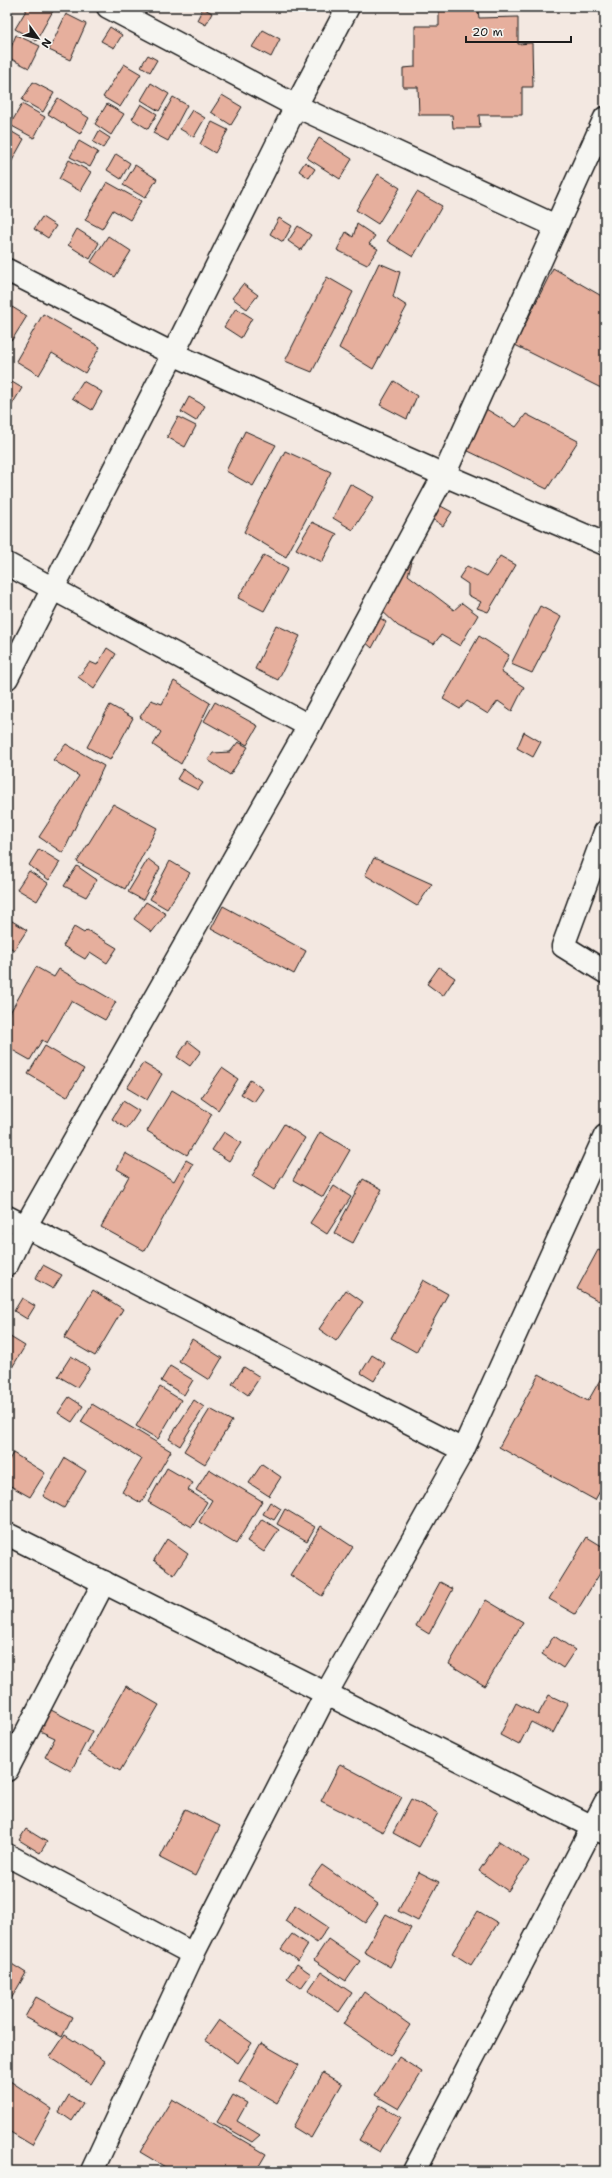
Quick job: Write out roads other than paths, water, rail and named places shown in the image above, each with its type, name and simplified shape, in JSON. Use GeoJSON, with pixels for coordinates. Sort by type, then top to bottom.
{"type":"FeatureCollection","features":[{"type":"Feature","properties":{"kind":"street"},"geometry":{"type":"LineString","coordinates":[[108,7],[296,106],[556,226]]}},
{"type":"Feature","properties":{"kind":"street"},"geometry":{"type":"LineString","coordinates":[[7,678],[173,354],[296,106],[348,7]]}},
{"type":"Feature","properties":{"kind":"street"},"geometry":{"type":"LineString","coordinates":[[7,1265],[16,1222],[309,726],[444,476],[605,118]]}},
{"type":"Feature","properties":{"kind":"street"},"geometry":{"type":"LineString","coordinates":[[7,270],[173,354],[444,476],[605,544]]}},
{"type":"Feature","properties":{"kind":"street"},"geometry":{"type":"LineString","coordinates":[[7,564],[53,587],[309,726]]}},
{"type":"Feature","properties":{"kind":"street"},"geometry":{"type":"LineString","coordinates":[[605,832],[563,946],[605,972]]}},
{"type":"Feature","properties":{"kind":"street"},"geometry":{"type":"LineString","coordinates":[[92,2171],[193,1954],[326,1694],[463,1450],[605,1136]]}},
{"type":"Feature","properties":{"kind":"street"},"geometry":{"type":"LineString","coordinates":[[16,1222],[463,1450]]}},
{"type":"Feature","properties":{"kind":"street"},"geometry":{"type":"LineString","coordinates":[[7,1534],[599,1830]]}},
{"type":"Feature","properties":{"kind":"street"},"geometry":{"type":"LineString","coordinates":[[7,1770],[104,1582]]}},
{"type":"Feature","properties":{"kind":"street"},"geometry":{"type":"LineString","coordinates":[[414,2171],[599,1830],[605,1803]]}},
{"type":"Feature","properties":{"kind":"street"},"geometry":{"type":"LineString","coordinates":[[7,1855],[193,1954]]}}]}
